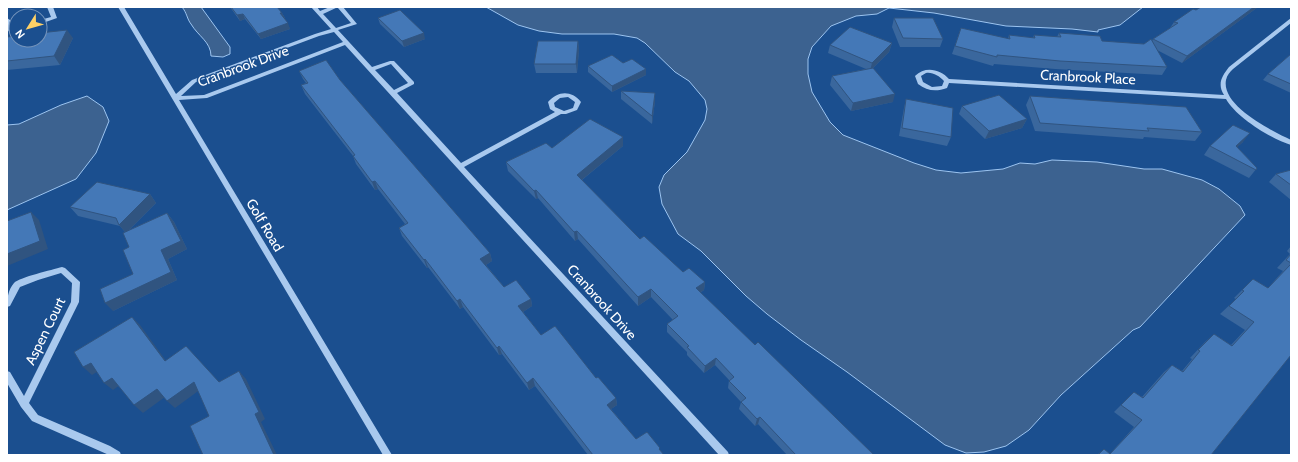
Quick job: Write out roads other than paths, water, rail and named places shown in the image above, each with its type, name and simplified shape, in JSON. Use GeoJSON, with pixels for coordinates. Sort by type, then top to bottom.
{"type":"FeatureCollection","features":[{"type":"Feature","properties":{"kind":"street"},"geometry":{"type":"LineString","coordinates":[[48,20],[54,18],[50,7]]}},
{"type":"Feature","properties":{"kind":"street","name":"Golf Road"},"geometry":{"type":"LineString","coordinates":[[121,7],[257,238],[388,455]]}},
{"type":"Feature","properties":{"kind":"street","name":"Cranbrook Drive"},"geometry":{"type":"LineString","coordinates":[[314,7],[725,455]]}},
{"type":"Feature","properties":{"kind":"street"},"geometry":{"type":"LineString","coordinates":[[320,13],[335,7]]}},
{"type":"Feature","properties":{"kind":"street"},"geometry":{"type":"LineString","coordinates":[[335,29],[354,24],[340,7]]}},
{"type":"Feature","properties":{"kind":"street"},"geometry":{"type":"LineString","coordinates":[[1291,20],[1231,68],[1224,76],[1223,81],[1228,97],[1247,118],[1266,131],[1291,143]]}},
{"type":"Feature","properties":{"kind":"street","name":"Cranbrook Drive"},"geometry":{"type":"LineString","coordinates":[[175,98],[194,81],[335,29]]}},
{"type":"Feature","properties":{"kind":"street","name":"Cranbrook Drive"},"geometry":{"type":"LineString","coordinates":[[175,98],[205,97],[347,42]]}},
{"type":"Feature","properties":{"kind":"street"},"geometry":{"type":"LineString","coordinates":[[372,70],[392,62],[412,83],[393,93]]}},
{"type":"Feature","properties":{"kind":"street","name":"Cranbrook Place"},"geometry":{"type":"LineString","coordinates":[[947,81],[945,87],[940,89],[929,88],[920,83],[918,76],[920,73],[930,71],[941,74],[947,81],[1228,97]]}},
{"type":"Feature","properties":{"kind":"street"},"geometry":{"type":"LineString","coordinates":[[460,166],[560,112]]}},
{"type":"Feature","properties":{"kind":"street","name":"Aspen Court"},"geometry":{"type":"LineString","coordinates":[[7,304],[17,285],[36,277],[62,270],[76,282],[75,302],[24,404]]}},
{"type":"Feature","properties":{"kind":"street","name":"Aspen Court"},"geometry":{"type":"LineString","coordinates":[[7,375],[24,404],[35,418],[107,449],[117,455]]}},
{"type":"Feature","properties":{"kind":"water"},"geometry":{"type":"Polygon","coordinates":[[[182,7],[201,7],[230,47],[230,54],[223,57],[211,56],[207,43],[194,28],[182,7]]]}},
{"type":"Feature","properties":{"kind":"water"},"geometry":{"type":"Polygon","coordinates":[[[486,7],[1143,7],[1120,25],[1098,30],[1098,32],[1072,29],[1006,26],[934,13],[889,8],[877,14],[856,16],[831,26],[812,47],[808,59],[808,74],[812,92],[830,122],[843,135],[936,170],[961,173],[1003,169],[1020,163],[1035,164],[1052,160],[1097,162],[1144,169],[1162,169],[1202,180],[1219,189],[1240,206],[1245,215],[1140,327],[1133,330],[1061,395],[1029,430],[1006,446],[984,452],[966,453],[945,445],[847,372],[801,340],[746,296],[701,251],[678,234],[662,204],[659,187],[664,175],[687,152],[705,120],[707,109],[705,100],[689,81],[675,72],[645,43],[637,38],[614,34],[562,34],[539,31],[518,25],[486,7]]]}},
{"type":"Feature","properties":{"kind":"water"},"geometry":{"type":"Polygon","coordinates":[[[87,96],[103,107],[109,121],[96,153],[76,179],[7,210],[7,125],[19,124],[61,105],[87,96]]]}}]}
